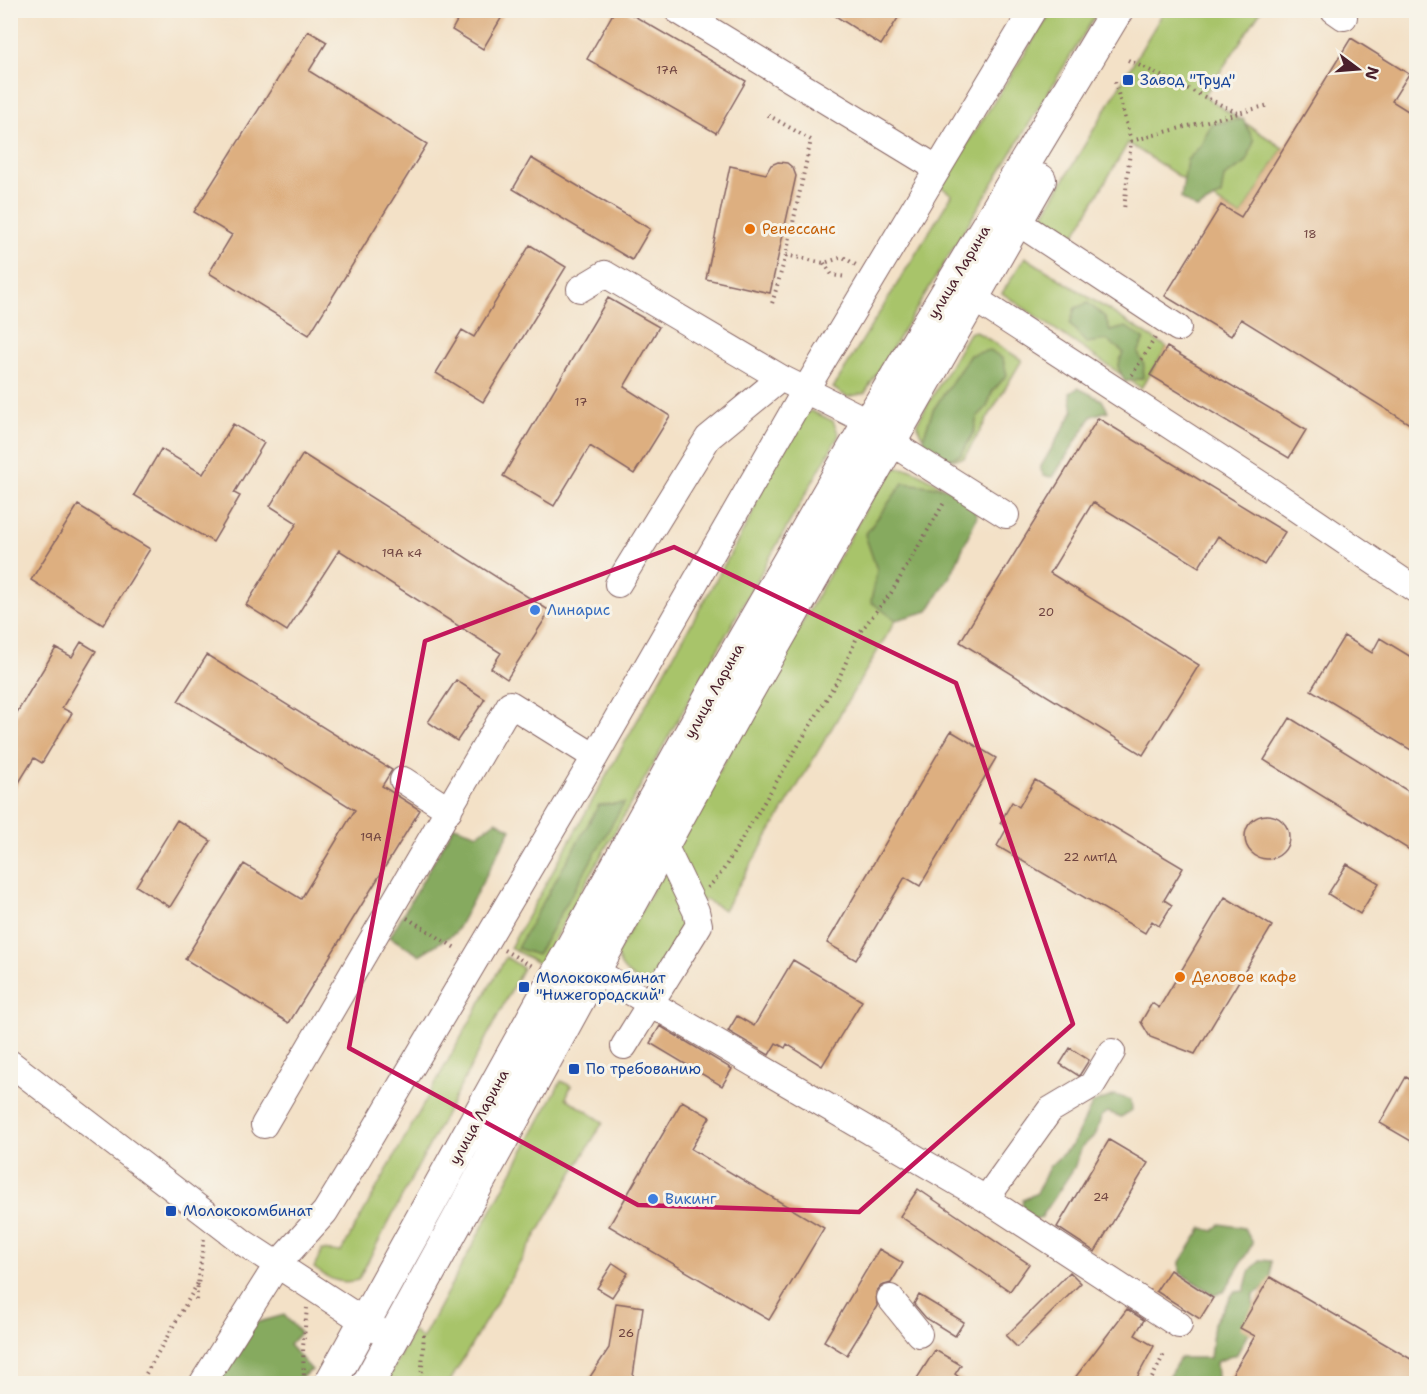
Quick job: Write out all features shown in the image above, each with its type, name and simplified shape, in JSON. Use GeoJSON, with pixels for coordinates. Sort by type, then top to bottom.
{"type":"FeatureCollection","features":[{"type":"Feature","properties":{"kind":"main road","name":"улица Ларина"},"geometry":{"type":"LineString","coordinates":[[368,1383],[664,845],[879,432],[1118,10]]}},
{"type":"Feature","properties":{"kind":"main road","name":"улица Ларина"},"geometry":{"type":"LineString","coordinates":[[330,1383],[711,696],[879,432],[972,297],[1138,10]]}},
{"type":"Feature","properties":{"kind":"street"},"geometry":{"type":"LineString","coordinates":[[677,10],[938,169]]}},
{"type":"Feature","properties":{"kind":"street"},"geometry":{"type":"LineString","coordinates":[[202,1383],[278,1265],[325,1212],[349,1173],[595,757],[806,389],[1033,10]]}},
{"type":"Feature","properties":{"kind":"street"},"geometry":{"type":"LineString","coordinates":[[1016,221],[1172,324]]}},
{"type":"Feature","properties":{"kind":"street"},"geometry":{"type":"LineString","coordinates":[[580,289],[605,274],[781,378],[806,389],[879,432],[1006,515]]}},
{"type":"Feature","properties":{"kind":"street"},"geometry":{"type":"LineString","coordinates":[[972,297],[1121,393],[1416,590]]}},
{"type":"Feature","properties":{"kind":"street"},"geometry":{"type":"LineString","coordinates":[[618,584],[708,438],[781,378]]}},
{"type":"Feature","properties":{"kind":"street"},"geometry":{"type":"LineString","coordinates":[[264,1125],[510,704],[595,757]]}},
{"type":"Feature","properties":{"kind":"street"},"geometry":{"type":"LineString","coordinates":[[403,780],[448,810]]}},
{"type":"Feature","properties":{"kind":"street"},"geometry":{"type":"LineString","coordinates":[[624,1046],[650,1003],[696,914],[664,845]]}},
{"type":"Feature","properties":{"kind":"street"},"geometry":{"type":"LineString","coordinates":[[595,970],[986,1199],[1179,1325]]}},
{"type":"Feature","properties":{"kind":"street"},"geometry":{"type":"LineString","coordinates":[[986,1199],[1050,1110],[1092,1085],[1112,1052]]}},
{"type":"Feature","properties":{"kind":"street"},"geometry":{"type":"LineString","coordinates":[[10,1063],[278,1265],[393,1339]]}},
{"type":"Feature","properties":{"kind":"street"},"geometry":{"type":"LineString","coordinates":[[890,1298],[919,1334]]}},
{"type":"Feature","properties":{"kind":"street"},"geometry":{"type":"LineString","coordinates":[[359,1383],[364,1322]]}},
{"type":"Feature","properties":{"kind":"path"},"geometry":{"type":"LineString","coordinates":[[1128,60],[1239,113]]}},
{"type":"Feature","properties":{"kind":"path"},"geometry":{"type":"LineString","coordinates":[[1115,82],[1131,141],[1124,210]]}},
{"type":"Feature","properties":{"kind":"path"},"geometry":{"type":"LineString","coordinates":[[1131,141],[1269,105]]}},
{"type":"Feature","properties":{"kind":"path"},"geometry":{"type":"LineString","coordinates":[[768,115],[811,140],[786,255],[771,307]]}},
{"type":"Feature","properties":{"kind":"path"},"geometry":{"type":"LineString","coordinates":[[786,255],[824,263],[843,257],[857,266],[858,273]]}},
{"type":"Feature","properties":{"kind":"path"},"geometry":{"type":"LineString","coordinates":[[824,263],[832,275],[840,278],[852,275]]}},
{"type":"Feature","properties":{"kind":"path"},"geometry":{"type":"LineString","coordinates":[[1121,393],[1172,324]]}},
{"type":"Feature","properties":{"kind":"path"},"geometry":{"type":"LineString","coordinates":[[696,914],[839,678],[859,633],[891,593],[955,483]]}},
{"type":"Feature","properties":{"kind":"path"},"geometry":{"type":"LineString","coordinates":[[402,915],[457,950]]}},
{"type":"Feature","properties":{"kind":"path"},"geometry":{"type":"LineString","coordinates":[[498,947],[523,961]]}},
{"type":"Feature","properties":{"kind":"path"},"geometry":{"type":"LineString","coordinates":[[196,1300],[205,1237]]}},
{"type":"Feature","properties":{"kind":"path"},"geometry":{"type":"LineString","coordinates":[[140,1383],[198,1283]]}},
{"type":"Feature","properties":{"kind":"path"},"geometry":{"type":"LineString","coordinates":[[304,1383],[303,1347],[309,1286]]}},
{"type":"Feature","properties":{"kind":"path"},"geometry":{"type":"LineString","coordinates":[[421,1383],[425,1327]]}},
{"type":"Feature","properties":{"kind":"path"},"geometry":{"type":"LineString","coordinates":[[1152,1378],[1164,1354]]}},
{"type":"Feature","properties":{"kind":"highlighted area"},"geometry":{"type":"Polygon","coordinates":[[[674,547],[956,683],[1073,1024],[859,1212],[638,1205],[349,1048],[425,641],[674,547]]]}},
{"type":"Feature","properties":{"kind":"green space"},"geometry":{"type":"Polygon","coordinates":[[[1052,11],[1098,11],[865,393],[847,397],[833,388],[952,195],[940,186],[1052,11]]]}},
{"type":"Feature","properties":{"kind":"green space"},"geometry":{"type":"Polygon","coordinates":[[[1164,11],[1261,11],[1204,96],[1283,148],[1241,217],[1128,143],[1072,239],[1040,220],[1164,11]]]}},
{"type":"Feature","properties":{"kind":"green space"},"geometry":{"type":"Polygon","coordinates":[[[1243,119],[1254,141],[1246,163],[1224,177],[1221,195],[1197,209],[1181,198],[1187,160],[1201,145],[1211,124],[1243,119]]]}},
{"type":"Feature","properties":{"kind":"green space"},"geometry":{"type":"Polygon","coordinates":[[[1025,257],[1167,347],[1141,388],[1002,293],[1025,257]]]}},
{"type":"Feature","properties":{"kind":"green space"},"geometry":{"type":"Polygon","coordinates":[[[1088,303],[1105,317],[1110,331],[1126,327],[1144,339],[1138,353],[1144,365],[1143,378],[1125,382],[1118,367],[1123,352],[1107,340],[1086,343],[1070,324],[1075,308],[1088,303]]]}},
{"type":"Feature","properties":{"kind":"green space"},"geometry":{"type":"Polygon","coordinates":[[[975,331],[1022,360],[964,458],[951,460],[925,441],[917,423],[969,333],[975,331]]]}},
{"type":"Feature","properties":{"kind":"green space"},"geometry":{"type":"Polygon","coordinates":[[[990,350],[1003,359],[1007,375],[992,392],[987,407],[977,417],[974,432],[961,455],[943,461],[931,453],[923,438],[933,410],[970,355],[990,350]]]}},
{"type":"Feature","properties":{"kind":"green space"},"geometry":{"type":"Polygon","coordinates":[[[1078,388],[1102,400],[1108,411],[1092,416],[1053,477],[1044,476],[1040,468],[1073,412],[1070,393],[1078,388]]]}},
{"type":"Feature","properties":{"kind":"green space"},"geometry":{"type":"Polygon","coordinates":[[[811,411],[833,421],[839,435],[540,964],[510,948],[751,517],[769,467],[800,414],[811,411]]]}},
{"type":"Feature","properties":{"kind":"green space"},"geometry":{"type":"Polygon","coordinates":[[[897,468],[911,469],[967,500],[724,910],[704,899],[647,986],[623,969],[618,959],[618,952],[886,473],[897,468]]]}},
{"type":"Feature","properties":{"kind":"green space"},"geometry":{"type":"Polygon","coordinates":[[[903,483],[964,490],[977,516],[952,573],[928,611],[896,620],[871,602],[877,570],[865,535],[903,483]]]}},
{"type":"Feature","properties":{"kind":"green space"},"geometry":{"type":"Polygon","coordinates":[[[624,803],[537,955],[517,948],[599,805],[624,803]]]}},
{"type":"Feature","properties":{"kind":"green space"},"geometry":{"type":"Polygon","coordinates":[[[496,821],[511,829],[455,933],[419,955],[390,937],[454,826],[478,834],[496,821]]]}},
{"type":"Feature","properties":{"kind":"green space"},"geometry":{"type":"Polygon","coordinates":[[[506,957],[523,968],[358,1280],[334,1280],[314,1268],[322,1250],[341,1252],[506,957]]]}},
{"type":"Feature","properties":{"kind":"green space"},"geometry":{"type":"Polygon","coordinates":[[[561,1081],[571,1086],[566,1098],[603,1122],[449,1383],[385,1384],[413,1331],[422,1339],[561,1081]]]}},
{"type":"Feature","properties":{"kind":"green space"},"geometry":{"type":"Polygon","coordinates":[[[1115,1095],[1131,1100],[1132,1110],[1121,1117],[1108,1112],[1101,1117],[1096,1134],[1082,1147],[1074,1168],[1041,1218],[1029,1222],[1021,1213],[1023,1200],[1037,1193],[1049,1167],[1072,1145],[1093,1103],[1115,1095]]]}},
{"type":"Feature","properties":{"kind":"green space"},"geometry":{"type":"Polygon","coordinates":[[[1220,1224],[1244,1228],[1253,1243],[1224,1292],[1213,1294],[1180,1273],[1180,1262],[1202,1228],[1214,1231],[1220,1224]]]}},
{"type":"Feature","properties":{"kind":"green space"},"geometry":{"type":"Polygon","coordinates":[[[1260,1260],[1271,1261],[1271,1283],[1253,1295],[1253,1324],[1237,1354],[1216,1362],[1217,1378],[1213,1383],[1170,1383],[1169,1376],[1180,1358],[1210,1358],[1214,1323],[1234,1292],[1244,1291],[1249,1272],[1260,1260]]]}},
{"type":"Feature","properties":{"kind":"green space"},"geometry":{"type":"Polygon","coordinates":[[[284,1315],[300,1333],[289,1345],[312,1370],[292,1383],[220,1384],[248,1325],[284,1315]]]}},
{"type":"Feature","properties":{"kind":"building"},"geometry":{"type":"Polygon","coordinates":[[[463,10],[506,10],[483,49],[452,30],[463,10]]]}},
{"type":"Feature","properties":{"kind":"building"},"geometry":{"type":"Polygon","coordinates":[[[615,10],[624,10],[746,81],[716,133],[587,59],[615,10]]]}},
{"type":"Feature","properties":{"kind":"building"},"geometry":{"type":"Polygon","coordinates":[[[826,10],[903,10],[881,45],[826,10]]]}},
{"type":"Feature","properties":{"kind":"building"},"geometry":{"type":"Polygon","coordinates":[[[308,31],[327,42],[309,71],[427,144],[309,335],[209,273],[232,235],[194,212],[308,31]]]}},
{"type":"Feature","properties":{"kind":"building"},"geometry":{"type":"Polygon","coordinates":[[[1351,38],[1409,74],[1392,101],[1416,116],[1416,428],[1241,319],[1231,336],[1165,296],[1221,205],[1241,217],[1351,38]]]}},
{"type":"Feature","properties":{"kind":"building"},"geometry":{"type":"Polygon","coordinates":[[[531,158],[650,229],[632,260],[513,189],[531,158]]]}},
{"type":"Feature","properties":{"kind":"building","name":"Ренессанс"},"geometry":{"type":"Polygon","coordinates":[[[778,162],[787,163],[793,168],[796,176],[770,293],[706,279],[730,166],[766,174],[771,165],[778,162]]]}},
{"type":"Feature","properties":{"kind":"building"},"geometry":{"type":"Polygon","coordinates":[[[530,245],[566,267],[483,402],[436,373],[462,330],[474,337],[530,245]]]}},
{"type":"Feature","properties":{"kind":"building"},"geometry":{"type":"Polygon","coordinates":[[[608,298],[659,327],[624,387],[670,416],[634,474],[590,446],[554,506],[503,476],[608,298]]]}},
{"type":"Feature","properties":{"kind":"building"},"geometry":{"type":"Polygon","coordinates":[[[1167,347],[1306,430],[1289,458],[1150,375],[1167,347]]]}},
{"type":"Feature","properties":{"kind":"building"},"geometry":{"type":"Polygon","coordinates":[[[1098,418],[1285,532],[1264,565],[1218,536],[1199,567],[1093,502],[1050,573],[1199,665],[1143,755],[960,642],[1098,418]]]}},
{"type":"Feature","properties":{"kind":"building"},"geometry":{"type":"Polygon","coordinates":[[[233,424],[264,443],[234,493],[240,496],[213,542],[134,495],[161,449],[203,474],[233,424]]]}},
{"type":"Feature","properties":{"kind":"building"},"geometry":{"type":"Polygon","coordinates":[[[303,454],[550,611],[507,679],[491,668],[501,653],[339,550],[287,631],[246,605],[297,523],[270,506],[303,454]]]}},
{"type":"Feature","properties":{"kind":"building"},"geometry":{"type":"Polygon","coordinates":[[[78,505],[150,549],[103,625],[31,580],[78,505]]]}},
{"type":"Feature","properties":{"kind":"building"},"geometry":{"type":"Polygon","coordinates":[[[1344,636],[1372,653],[1380,638],[1416,660],[1416,741],[1411,750],[1311,690],[1344,636]]]}},
{"type":"Feature","properties":{"kind":"building"},"geometry":{"type":"Polygon","coordinates":[[[81,642],[96,651],[62,708],[72,713],[42,763],[34,758],[10,797],[10,724],[56,648],[72,657],[81,642]]]}},
{"type":"Feature","properties":{"kind":"building"},"geometry":{"type":"Polygon","coordinates":[[[207,655],[392,770],[382,786],[420,810],[289,1023],[185,959],[244,864],[301,899],[355,810],[178,701],[207,655]]]}},
{"type":"Feature","properties":{"kind":"building"},"geometry":{"type":"Polygon","coordinates":[[[456,680],[485,699],[457,741],[428,722],[456,680]]]}},
{"type":"Feature","properties":{"kind":"building"},"geometry":{"type":"Polygon","coordinates":[[[1290,718],[1416,796],[1416,854],[1264,760],[1290,718]]]}},
{"type":"Feature","properties":{"kind":"building"},"geometry":{"type":"Polygon","coordinates":[[[951,731],[996,758],[920,886],[905,877],[856,960],[827,943],[951,731]]]}},
{"type":"Feature","properties":{"kind":"building"},"geometry":{"type":"Polygon","coordinates":[[[1035,780],[1183,868],[1164,900],[1172,905],[1159,926],[1152,921],[1145,933],[997,846],[1007,828],[1000,823],[1012,802],[1019,807],[1035,780]]]}},
{"type":"Feature","properties":{"kind":"building"},"geometry":{"type":"Polygon","coordinates":[[[1267,815],[1282,822],[1289,837],[1282,852],[1267,859],[1252,852],[1245,837],[1252,822],[1267,815]]]}},
{"type":"Feature","properties":{"kind":"building"},"geometry":{"type":"Polygon","coordinates":[[[177,820],[211,841],[170,907],[136,886],[177,820]]]}},
{"type":"Feature","properties":{"kind":"building"},"geometry":{"type":"Polygon","coordinates":[[[1347,864],[1379,883],[1360,914],[1328,894],[1347,864]]]}},
{"type":"Feature","properties":{"kind":"building"},"geometry":{"type":"Polygon","coordinates":[[[1225,897],[1272,926],[1195,1054],[1150,1037],[1141,1022],[1152,1003],[1159,1008],[1225,897]]]}},
{"type":"Feature","properties":{"kind":"building"},"geometry":{"type":"Polygon","coordinates":[[[793,960],[862,1001],[822,1066],[787,1044],[785,1048],[776,1043],[769,1055],[728,1031],[737,1016],[754,1026],[793,960]]]}},
{"type":"Feature","properties":{"kind":"building"},"geometry":{"type":"Polygon","coordinates":[[[660,1026],[732,1069],[722,1086],[650,1043],[660,1026]]]}},
{"type":"Feature","properties":{"kind":"building"},"geometry":{"type":"Polygon","coordinates":[[[1070,1048],[1089,1060],[1079,1076],[1060,1064],[1070,1048]]]}},
{"type":"Feature","properties":{"kind":"building"},"geometry":{"type":"Polygon","coordinates":[[[1406,1077],[1416,1083],[1416,1144],[1380,1123],[1406,1077]]]}},
{"type":"Feature","properties":{"kind":"building"},"geometry":{"type":"Polygon","coordinates":[[[682,1101],[710,1117],[691,1149],[824,1228],[769,1320],[609,1226],[682,1101]]]}},
{"type":"Feature","properties":{"kind":"building"},"geometry":{"type":"Polygon","coordinates":[[[1109,1140],[1148,1163],[1095,1252],[1057,1227],[1109,1140]]]}},
{"type":"Feature","properties":{"kind":"building"},"geometry":{"type":"Polygon","coordinates":[[[918,1189],[1029,1264],[1010,1291],[900,1216],[918,1189]]]}},
{"type":"Feature","properties":{"kind":"building"},"geometry":{"type":"Polygon","coordinates":[[[879,1249],[903,1263],[891,1283],[881,1286],[876,1292],[877,1306],[847,1355],[824,1341],[879,1249]]]}},
{"type":"Feature","properties":{"kind":"building"},"geometry":{"type":"Polygon","coordinates":[[[613,1263],[628,1273],[612,1297],[597,1288],[613,1263]]]}},
{"type":"Feature","properties":{"kind":"building"},"geometry":{"type":"Polygon","coordinates":[[[1170,1270],[1213,1298],[1200,1319],[1156,1291],[1170,1270]]]}},
{"type":"Feature","properties":{"kind":"building"},"geometry":{"type":"Polygon","coordinates":[[[1070,1272],[1081,1283],[1017,1347],[1006,1336],[1070,1272]]]}},
{"type":"Feature","properties":{"kind":"building"},"geometry":{"type":"Polygon","coordinates":[[[1270,1277],[1416,1362],[1416,1383],[1227,1383],[1255,1336],[1240,1328],[1270,1277]]]}},
{"type":"Feature","properties":{"kind":"building"},"geometry":{"type":"Polygon","coordinates":[[[919,1295],[964,1322],[955,1336],[926,1318],[914,1304],[919,1295]]]}},
{"type":"Feature","properties":{"kind":"building"},"geometry":{"type":"Polygon","coordinates":[[[616,1303],[643,1307],[632,1383],[586,1383],[609,1348],[616,1303]]]}},
{"type":"Feature","properties":{"kind":"building"},"geometry":{"type":"Polygon","coordinates":[[[1127,1309],[1144,1320],[1135,1335],[1154,1346],[1134,1383],[1071,1383],[1127,1309]]]}},
{"type":"Feature","properties":{"kind":"building"},"geometry":{"type":"Polygon","coordinates":[[[935,1350],[961,1365],[955,1374],[967,1383],[914,1383],[935,1350]]]}},
{"type":"Feature","properties":{"kind":"place","name":"Завод \"Труд\""},"geometry":{"type":"Point","coordinates":[1128,80]}},
{"type":"Feature","properties":{"kind":"place","name":"Ренессанс"},"geometry":{"type":"Point","coordinates":[750,229]}},
{"type":"Feature","properties":{"kind":"place","name":"Линарис"},"geometry":{"type":"Point","coordinates":[535,610]}},
{"type":"Feature","properties":{"kind":"place","name":"Деловое кафе"},"geometry":{"type":"Point","coordinates":[1180,977]}},
{"type":"Feature","properties":{"kind":"place","name":"Молококомбинат \"Нижегородский\""},"geometry":{"type":"Point","coordinates":[524,987]}},
{"type":"Feature","properties":{"kind":"place","name":"По требованию"},"geometry":{"type":"Point","coordinates":[574,1069]}},
{"type":"Feature","properties":{"kind":"place","name":"Викинг"},"geometry":{"type":"Point","coordinates":[653,1199]}},
{"type":"Feature","properties":{"kind":"place","name":"Молококомбинат"},"geometry":{"type":"Point","coordinates":[171,1211]}}]}
